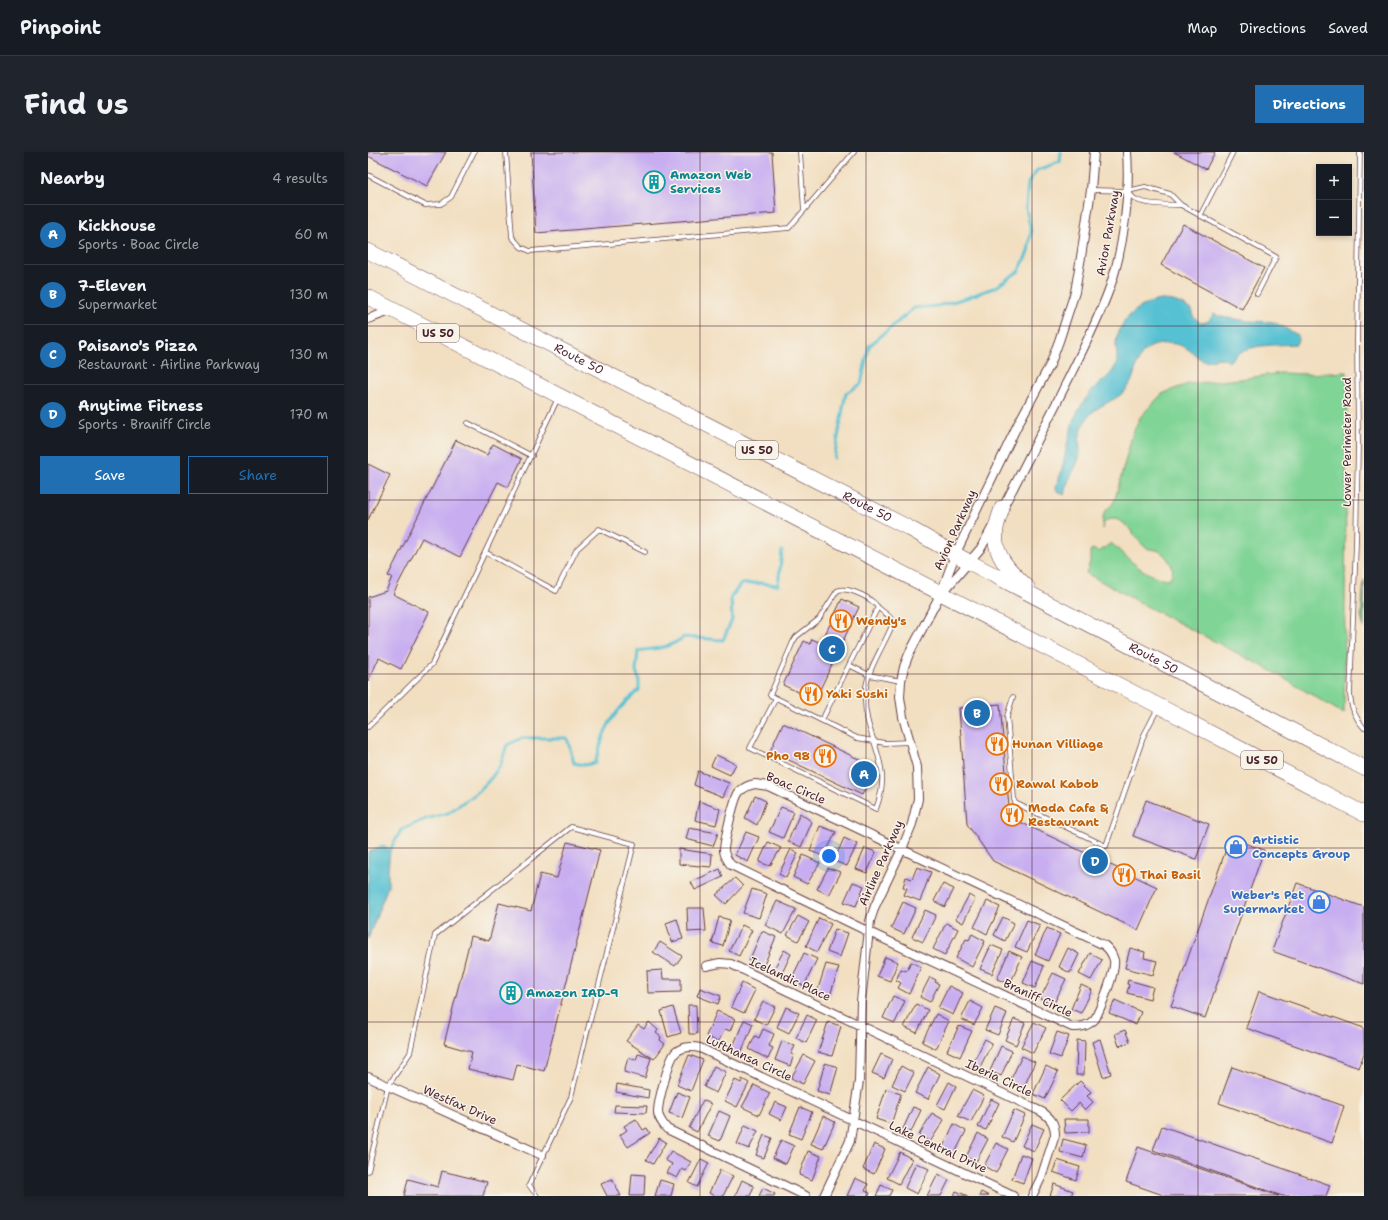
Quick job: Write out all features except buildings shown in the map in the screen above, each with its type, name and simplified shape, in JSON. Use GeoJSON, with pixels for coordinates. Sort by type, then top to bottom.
{"type":"FeatureCollection","features":[{"type":"Feature","properties":{"kind":"highway","name":"Route 50"},"geometry":{"type":"LineString","coordinates":[[368,251],[909,528],[955,555],[1364,768]]}},
{"type":"Feature","properties":{"kind":"highway","name":"US 50"},"geometry":{"type":"LineString","coordinates":[[368,297],[1159,706],[1364,814]]}},
{"type":"Feature","properties":{"kind":"highway"},"geometry":{"type":"LineString","coordinates":[[1002,508],[996,528],[995,541],[1002,560],[1006,567],[1039,599]]}},
{"type":"Feature","properties":{"kind":"street","name":"Avion Parkway"},"geometry":{"type":"LineString","coordinates":[[941,593],[955,555],[1018,424],[1050,365],[1059,340],[1075,292],[1088,221],[1094,152]]}},
{"type":"Feature","properties":{"kind":"street","name":"Avion Parkway"},"geometry":{"type":"LineString","coordinates":[[941,593],[981,548],[1085,346],[1103,305],[1116,266],[1125,219],[1128,191],[1127,152]]}},
{"type":"Feature","properties":{"kind":"street"},"geometry":{"type":"LineString","coordinates":[[368,319],[393,310]]}},
{"type":"Feature","properties":{"kind":"street","name":"Airline Parkway"},"geometry":{"type":"LineString","coordinates":[[824,1196],[850,1141],[858,1081],[862,1001],[870,921],[875,906],[914,820],[918,800],[917,767],[903,717],[900,697],[901,681],[909,654],[941,593]]}},
{"type":"Feature","properties":{"kind":"street","name":"Boac Circle"},"geometry":{"type":"LineString","coordinates":[[869,932],[731,865],[726,858],[724,846],[735,798],[743,788],[749,785],[755,784],[768,786],[902,849]]}},
{"type":"Feature","properties":{"kind":"street","name":"Braniff Circle"},"geometry":{"type":"LineString","coordinates":[[869,932],[1072,1027],[1083,1027],[1087,1025],[1095,1019],[1099,1011],[1114,970],[1112,954],[1104,945],[902,849]]}},
{"type":"Feature","properties":{"kind":"street","name":"Icelandic Place"},"geometry":{"type":"LineString","coordinates":[[706,966],[720,963],[731,964],[861,1025]]}},
{"type":"Feature","properties":{"kind":"street","name":"Iberia Circle"},"geometry":{"type":"LineString","coordinates":[[861,1025],[1048,1116],[1055,1128],[1054,1140],[1041,1178],[1032,1196]]}},
{"type":"Feature","properties":{"kind":"street","name":"Lufthansa Circle"},"geometry":{"type":"LineString","coordinates":[[806,1196],[667,1129],[662,1123],[658,1111],[672,1057],[679,1049],[685,1047],[692,1046],[700,1048],[853,1120]]}},
{"type":"Feature","properties":{"kind":"street","name":"Westfax Drive"},"geometry":{"type":"LineString","coordinates":[[368,1077],[542,1155]]}},
{"type":"Feature","properties":{"kind":"street","name":"Lake Central Drive"},"geometry":{"type":"LineString","coordinates":[[853,1120],[1013,1196]]}},
{"type":"Feature","properties":{"kind":"lane"},"geometry":{"type":"LineString","coordinates":[[368,175],[425,205],[441,204],[451,197],[474,152]]}},
{"type":"Feature","properties":{"kind":"lane"},"geometry":{"type":"LineString","coordinates":[[506,152],[512,237],[521,247],[530,251],[789,228],[854,152]]}},
{"type":"Feature","properties":{"kind":"lane"},"geometry":{"type":"LineString","coordinates":[[800,152],[804,211]]}},
{"type":"Feature","properties":{"kind":"lane"},"geometry":{"type":"LineString","coordinates":[[1200,216],[1233,152]]}},
{"type":"Feature","properties":{"kind":"lane","name":"Lower Perimeter Road"},"geometry":{"type":"LineString","coordinates":[[1360,152],[1356,535],[1350,695],[1353,710],[1364,728]]}},
{"type":"Feature","properties":{"kind":"lane"},"geometry":{"type":"LineString","coordinates":[[1091,190],[1128,191],[1145,187],[1170,194],[1181,205],[1276,257],[1257,294]]}},
{"type":"Feature","properties":{"kind":"lane"},"geometry":{"type":"LineString","coordinates":[[1128,191],[1140,202],[1181,205]]}},
{"type":"Feature","properties":{"kind":"lane"},"geometry":{"type":"LineString","coordinates":[[368,728],[432,664],[532,456],[559,396]]}},
{"type":"Feature","properties":{"kind":"lane"},"geometry":{"type":"LineString","coordinates":[[468,423],[532,456]]}},
{"type":"Feature","properties":{"kind":"lane"},"geometry":{"type":"LineString","coordinates":[[485,552],[556,590],[578,549],[599,528],[645,552]]}},
{"type":"Feature","properties":{"kind":"lane"},"geometry":{"type":"LineString","coordinates":[[776,698],[750,748],[876,809],[881,793],[882,776],[881,766],[873,742],[865,713],[865,688],[869,675],[893,623],[890,617],[871,601],[848,589],[840,589],[837,591],[819,619],[796,637],[770,695],[857,738],[873,742],[885,743],[911,742]]}},
{"type":"Feature","properties":{"kind":"lane"},"geometry":{"type":"LineString","coordinates":[[822,720],[878,607]]}},
{"type":"Feature","properties":{"kind":"lane"},"geometry":{"type":"LineString","coordinates":[[849,665],[869,675],[901,681]]}},
{"type":"Feature","properties":{"kind":"lane"},"geometry":{"type":"LineString","coordinates":[[1013,697],[1007,716],[1015,803],[1106,846],[1144,735],[1159,706]]}},
{"type":"Feature","properties":{"kind":"lane"},"geometry":{"type":"LineString","coordinates":[[368,1171],[388,1086],[410,1053],[435,935],[571,827],[634,844],[571,1097],[529,1185],[537,1196]]}},
{"type":"Feature","properties":{"kind":"green space"},"geometry":{"type":"Polygon","coordinates":[[[1347,372],[1344,714],[1270,670],[1146,606],[1086,573],[1090,562],[1090,552],[1092,549],[1099,552],[1111,543],[1130,561],[1152,575],[1169,579],[1172,574],[1173,571],[1171,565],[1164,555],[1159,551],[1145,547],[1124,523],[1119,520],[1107,520],[1103,524],[1102,529],[1104,514],[1113,504],[1115,499],[1133,432],[1141,416],[1162,394],[1188,384],[1241,379],[1280,373],[1307,374],[1347,372]]]}},
{"type":"Feature","properties":{"kind":"green space"},"geometry":{"type":"Polygon","coordinates":[[[1364,580],[1364,629],[1361,617],[1364,580]]]}},
{"type":"Feature","properties":{"kind":"water"},"geometry":{"type":"Polygon","coordinates":[[[1161,300],[1174,301],[1186,306],[1193,312],[1193,316],[1200,323],[1205,323],[1208,321],[1213,314],[1247,321],[1274,322],[1298,335],[1298,340],[1296,344],[1268,345],[1251,348],[1235,356],[1229,362],[1222,358],[1206,361],[1199,358],[1190,350],[1171,343],[1152,346],[1145,350],[1138,363],[1130,385],[1125,391],[1095,410],[1085,422],[1082,428],[1079,443],[1080,456],[1064,495],[1056,490],[1056,488],[1071,430],[1077,414],[1093,390],[1110,375],[1115,367],[1117,361],[1116,343],[1121,327],[1126,320],[1131,314],[1145,305],[1161,300]]]}},
{"type":"Feature","properties":{"kind":"water"},"geometry":{"type":"Polygon","coordinates":[[[384,845],[390,850],[388,886],[368,939],[368,852],[384,845]]]}},
{"type":"Feature","properties":{"kind":"waterway"},"geometry":{"type":"LineString","coordinates":[[834,458],[846,393],[861,384],[869,346],[914,308],[937,306],[966,298],[996,287],[1019,271],[1028,252],[1031,231],[1026,208],[1028,183],[1037,170],[1060,162],[1061,152]]}},
{"type":"Feature","properties":{"kind":"waterway"},"geometry":{"type":"LineString","coordinates":[[390,850],[401,830],[426,819],[448,813],[479,791],[500,766],[507,745],[522,738],[567,738],[574,763],[584,765],[595,763],[603,738],[612,719],[620,708],[639,690],[639,679],[636,671],[638,651],[667,646],[684,637],[723,640],[732,620],[731,597],[741,584],[760,583],[778,585],[782,551]]}},
{"type":"Feature","properties":{"kind":"place","name":"Amazon Web Services"},"geometry":{"type":"Point","coordinates":[654,182]}},
{"type":"Feature","properties":{"kind":"place","name":"Wendy's"},"geometry":{"type":"Point","coordinates":[841,621]}},
{"type":"Feature","properties":{"kind":"place","name":"Paisano's Pizza"},"geometry":{"type":"Point","coordinates":[832,649]}},
{"type":"Feature","properties":{"kind":"place","name":"Yaki Sushi"},"geometry":{"type":"Point","coordinates":[811,694]}},
{"type":"Feature","properties":{"kind":"place","name":"7-Eleven"},"geometry":{"type":"Point","coordinates":[977,713]}},
{"type":"Feature","properties":{"kind":"place","name":"Hunan Villiage"},"geometry":{"type":"Point","coordinates":[997,744]}},
{"type":"Feature","properties":{"kind":"place","name":"Pho 98"},"geometry":{"type":"Point","coordinates":[825,756]}},
{"type":"Feature","properties":{"kind":"place","name":"Kickhouse"},"geometry":{"type":"Point","coordinates":[864,774]}},
{"type":"Feature","properties":{"kind":"place","name":"Rawal Kabob"},"geometry":{"type":"Point","coordinates":[1001,784]}},
{"type":"Feature","properties":{"kind":"place","name":"Moda Cafe & Restaurant"},"geometry":{"type":"Point","coordinates":[1012,815]}},
{"type":"Feature","properties":{"kind":"place","name":"Artistic Concepts Group"},"geometry":{"type":"Point","coordinates":[1236,847]}},
{"type":"Feature","properties":{"kind":"place","name":"Anytime Fitness"},"geometry":{"type":"Point","coordinates":[1095,861]}},
{"type":"Feature","properties":{"kind":"place","name":"Thai Basil"},"geometry":{"type":"Point","coordinates":[1124,875]}},
{"type":"Feature","properties":{"kind":"place","name":"Weber's Pet Supermarket"},"geometry":{"type":"Point","coordinates":[1319,902]}},
{"type":"Feature","properties":{"kind":"place","name":"Amazon IAD-9"},"geometry":{"type":"Point","coordinates":[511,993]}}]}
